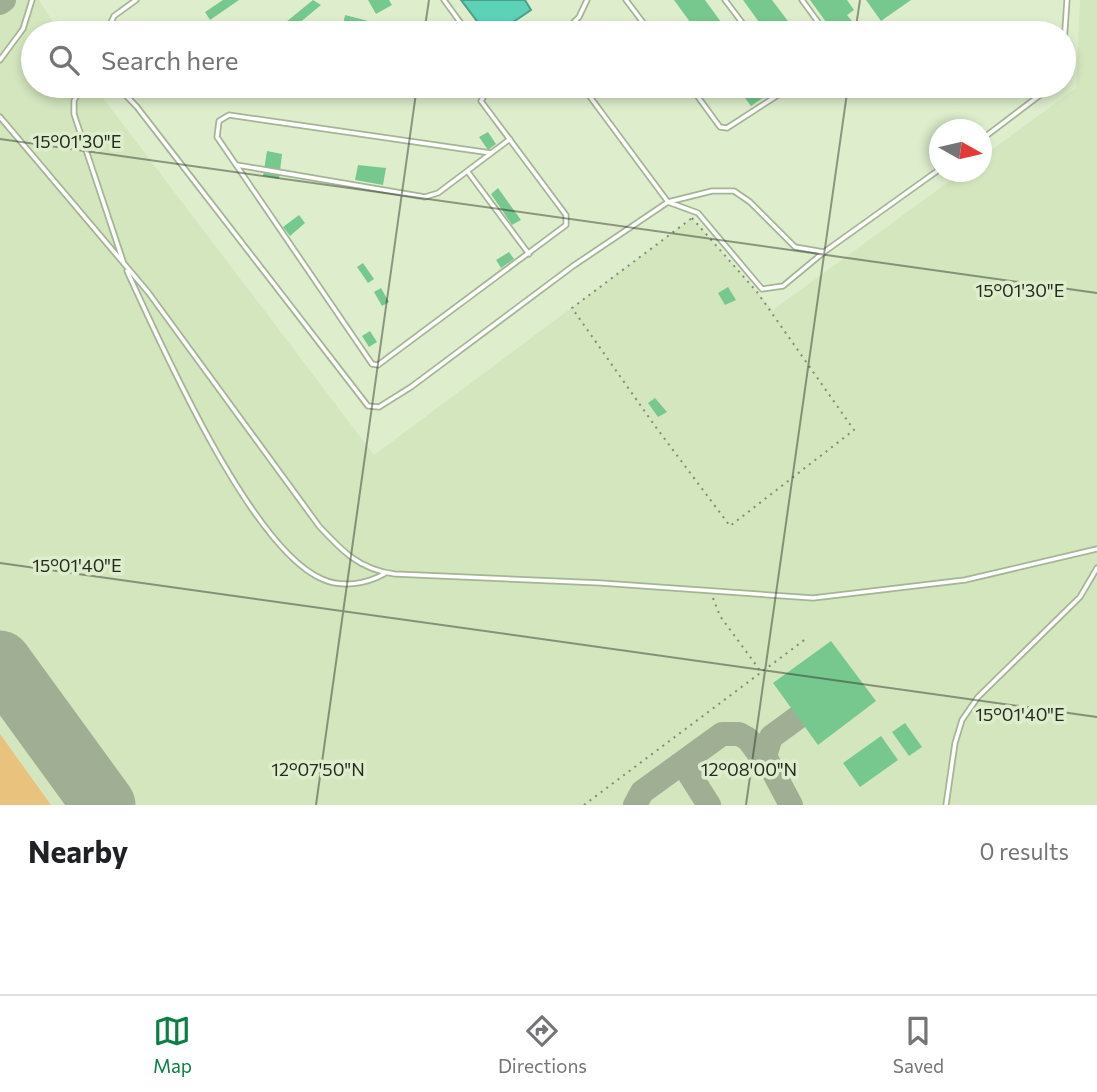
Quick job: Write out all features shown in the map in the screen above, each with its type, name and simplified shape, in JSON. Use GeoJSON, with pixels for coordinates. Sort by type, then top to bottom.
{"type":"FeatureCollection","features":[{"type":"Feature","properties":{"kind":"lane"},"geometry":{"type":"LineString","coordinates":[[27,21],[32,0]]}},
{"type":"Feature","properties":{"kind":"lane"},"geometry":{"type":"LineString","coordinates":[[112,21],[114,16],[136,0]]}},
{"type":"Feature","properties":{"kind":"lane"},"geometry":{"type":"LineString","coordinates":[[444,0],[459,21]]}},
{"type":"Feature","properties":{"kind":"lane"},"geometry":{"type":"LineString","coordinates":[[575,21],[587,0]]}},
{"type":"Feature","properties":{"kind":"lane"},"geometry":{"type":"LineString","coordinates":[[626,0],[642,21]]}},
{"type":"Feature","properties":{"kind":"lane"},"geometry":{"type":"LineString","coordinates":[[725,0],[741,21]]}},
{"type":"Feature","properties":{"kind":"lane"},"geometry":{"type":"LineString","coordinates":[[802,0],[817,21]]}},
{"type":"Feature","properties":{"kind":"lane"},"geometry":{"type":"LineString","coordinates":[[1066,21],[1067,0]]}},
{"type":"Feature","properties":{"kind":"lane"},"geometry":{"type":"LineString","coordinates":[[0,61],[21,33]]}},
{"type":"Feature","properties":{"kind":"lane"},"geometry":{"type":"LineString","coordinates":[[75,98],[74,114],[125,267],[195,414],[247,501],[282,545],[308,571],[325,581],[356,583],[386,573]]}},
{"type":"Feature","properties":{"kind":"lane"},"geometry":{"type":"LineString","coordinates":[[128,98],[369,406],[379,407],[411,387],[573,266],[668,202],[712,191],[734,191],[750,202],[795,247],[824,252]]}},
{"type":"Feature","properties":{"kind":"lane"},"geometry":{"type":"LineString","coordinates":[[482,98],[481,101],[568,220],[529,254],[383,363],[372,364],[217,137],[219,121],[229,115],[491,153]]}},
{"type":"Feature","properties":{"kind":"lane"},"geometry":{"type":"LineString","coordinates":[[591,98],[668,202],[698,212],[762,289],[783,286],[824,252],[929,177]]}},
{"type":"Feature","properties":{"kind":"lane"},"geometry":{"type":"LineString","coordinates":[[699,98],[720,127],[727,128],[773,98]]}},
{"type":"Feature","properties":{"kind":"lane"},"geometry":{"type":"LineString","coordinates":[[992,131],[1036,98]]}},
{"type":"Feature","properties":{"kind":"lane"},"geometry":{"type":"LineString","coordinates":[[0,117],[148,292],[319,526],[351,559],[386,573],[601,583],[770,598],[837,597],[965,580],[1097,549]]}},
{"type":"Feature","properties":{"kind":"lane"},"geometry":{"type":"LineString","coordinates":[[235,165],[417,197],[438,193],[510,139]]}},
{"type":"Feature","properties":{"kind":"lane"},"geometry":{"type":"LineString","coordinates":[[467,172],[529,254]]}},
{"type":"Feature","properties":{"kind":"lane"},"geometry":{"type":"LineString","coordinates":[[946,805],[955,743],[962,720],[988,688],[1080,597],[1097,568]]}},
{"type":"Feature","properties":{"kind":"path"},"geometry":{"type":"LineString","coordinates":[[692,218],[757,292],[853,430],[730,526],[572,308],[692,218]]}},
{"type":"Feature","properties":{"kind":"path"},"geometry":{"type":"LineString","coordinates":[[712,592],[720,616],[760,670]]}},
{"type":"Feature","properties":{"kind":"path"},"geometry":{"type":"LineString","coordinates":[[584,805],[760,670],[807,638]]}},
{"type":"Feature","properties":{"kind":"shaded area"},"geometry":{"type":"Polygon","coordinates":[[[0,0],[39,0],[52,21],[21,21],[21,98],[103,98],[374,455],[692,218],[773,310],[948,182],[992,182],[992,150],[1062,98],[1076,98],[1080,0],[1097,0],[1097,805],[0,805],[0,0]]]}},
{"type":"Feature","properties":{"kind":"shaded area"},"geometry":{"type":"Polygon","coordinates":[[[0,734],[51,805],[0,805],[0,734]]]}},
{"type":"Feature","properties":{"kind":"water"},"geometry":{"type":"Polygon","coordinates":[[[461,0],[525,0],[531,10],[515,21],[477,21],[461,0]]]}},
{"type":"Feature","properties":{"kind":"building"},"geometry":{"type":"Polygon","coordinates":[[[223,0],[239,0],[210,20],[205,12],[223,0]]]}},
{"type":"Feature","properties":{"kind":"building"},"geometry":{"type":"Polygon","coordinates":[[[313,0],[321,5],[302,21],[287,21],[313,0]]]}},
{"type":"Feature","properties":{"kind":"building"},"geometry":{"type":"Polygon","coordinates":[[[368,0],[389,0],[392,5],[376,14],[368,0]]]}},
{"type":"Feature","properties":{"kind":"building"},"geometry":{"type":"Polygon","coordinates":[[[674,0],[705,0],[720,21],[689,21],[674,0]]]}},
{"type":"Feature","properties":{"kind":"building"},"geometry":{"type":"Polygon","coordinates":[[[743,0],[772,0],[788,21],[758,21],[743,0]]]}},
{"type":"Feature","properties":{"kind":"building"},"geometry":{"type":"Polygon","coordinates":[[[810,0],[847,0],[854,10],[847,15],[852,21],[825,21],[810,0]]]}},
{"type":"Feature","properties":{"kind":"building"},"geometry":{"type":"Polygon","coordinates":[[[866,0],[911,0],[881,21],[866,0]]]}},
{"type":"Feature","properties":{"kind":"building"},"geometry":{"type":"Polygon","coordinates":[[[345,15],[368,21],[344,21],[345,15]]]}},
{"type":"Feature","properties":{"kind":"building"},"geometry":{"type":"Polygon","coordinates":[[[745,98],[762,98],[751,106],[745,98]]]}},
{"type":"Feature","properties":{"kind":"building"},"geometry":{"type":"Polygon","coordinates":[[[488,132],[496,144],[488,150],[479,137],[488,132]]]}},
{"type":"Feature","properties":{"kind":"building"},"geometry":{"type":"Polygon","coordinates":[[[267,151],[282,154],[279,179],[263,176],[267,151]]]}},
{"type":"Feature","properties":{"kind":"building"},"geometry":{"type":"Polygon","coordinates":[[[358,165],[386,168],[383,185],[355,180],[358,165]]]}},
{"type":"Feature","properties":{"kind":"building"},"geometry":{"type":"Polygon","coordinates":[[[498,188],[521,220],[512,225],[491,194],[498,188]]]}},
{"type":"Feature","properties":{"kind":"building"},"geometry":{"type":"Polygon","coordinates":[[[299,215],[305,223],[290,236],[283,227],[299,215]]]}},
{"type":"Feature","properties":{"kind":"building"},"geometry":{"type":"Polygon","coordinates":[[[509,252],[514,259],[501,268],[496,260],[509,252]]]}},
{"type":"Feature","properties":{"kind":"building"},"geometry":{"type":"Polygon","coordinates":[[[363,263],[374,279],[368,283],[357,267],[363,263]]]}},
{"type":"Feature","properties":{"kind":"building"},"geometry":{"type":"Polygon","coordinates":[[[728,287],[736,300],[725,305],[718,293],[728,287]]]}},
{"type":"Feature","properties":{"kind":"building"},"geometry":{"type":"Polygon","coordinates":[[[381,288],[389,302],[382,306],[374,292],[381,288]]]}},
{"type":"Feature","properties":{"kind":"building"},"geometry":{"type":"Polygon","coordinates":[[[370,331],[377,342],[369,347],[362,336],[370,331]]]}},
{"type":"Feature","properties":{"kind":"building"},"geometry":{"type":"Polygon","coordinates":[[[655,398],[667,412],[658,417],[648,403],[655,398]]]}},
{"type":"Feature","properties":{"kind":"building"},"geometry":{"type":"Polygon","coordinates":[[[831,641],[876,701],[818,745],[773,683],[831,641]]]}},
{"type":"Feature","properties":{"kind":"building"},"geometry":{"type":"Polygon","coordinates":[[[905,723],[922,747],[909,756],[892,732],[905,723]]]}},
{"type":"Feature","properties":{"kind":"building"},"geometry":{"type":"Polygon","coordinates":[[[881,736],[898,760],[860,787],[843,763],[881,736]]]}},
{"type":"Feature","properties":{"kind":"taxiway"},"geometry":{"type":"LineString","coordinates":[[0,3],[4,0]]}},
{"type":"Feature","properties":{"kind":"taxiway"},"geometry":{"type":"LineString","coordinates":[[791,805],[765,756],[771,737],[797,718]]}},
{"type":"Feature","properties":{"kind":"taxiway"},"geometry":{"type":"LineString","coordinates":[[635,805],[642,792],[722,734],[739,734],[748,739],[768,766]]}},
{"type":"Feature","properties":{"kind":"taxiway"},"geometry":{"type":"LineString","coordinates":[[695,754],[690,775],[709,805]]}},
{"type":"Feature","properties":{"kind":"runway"},"geometry":{"type":"LineString","coordinates":[[0,662],[104,805]]}}]}
